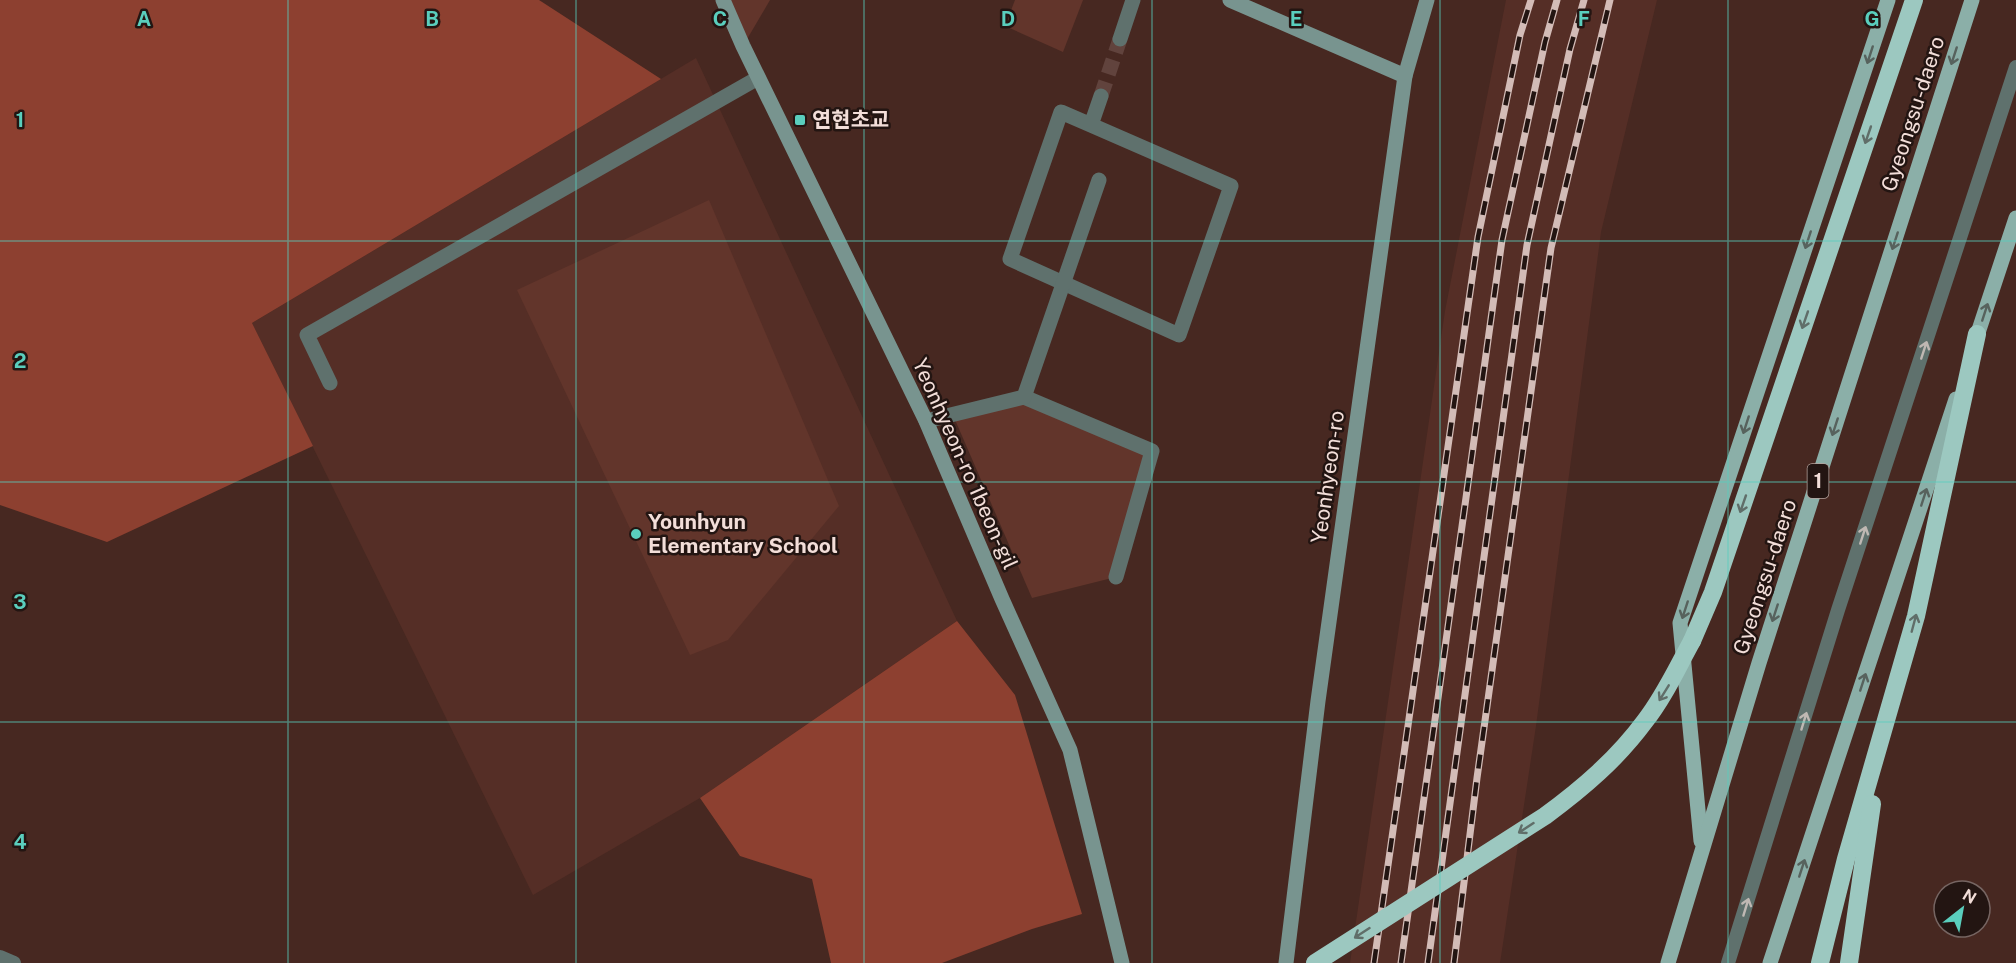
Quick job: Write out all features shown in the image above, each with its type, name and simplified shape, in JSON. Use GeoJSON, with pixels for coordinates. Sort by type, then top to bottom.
{"type":"FeatureCollection","features":[{"type":"Feature","properties":{"kind":"highway"},"geometry":{"type":"LineString","coordinates":[[1315,963],[1582,790],[1615,757],[1646,720],[1669,684],[1692,641],[1716,581],[1914,0]]}},
{"type":"Feature","properties":{"kind":"highway"},"geometry":{"type":"LineString","coordinates":[[1820,963],[1846,860],[1916,616],[1977,334]]}},
{"type":"Feature","properties":{"kind":"highway"},"geometry":{"type":"LineString","coordinates":[[1849,963],[1882,735]]}},
{"type":"Feature","properties":{"kind":"main road"},"geometry":{"type":"LineString","coordinates":[[1702,849],[1680,623],[1888,0]]}},
{"type":"Feature","properties":{"kind":"main road","name":"Gyeongsu-daero"},"geometry":{"type":"LineString","coordinates":[[1668,963],[1759,663],[1972,0]]}},
{"type":"Feature","properties":{"kind":"main road"},"geometry":{"type":"LineString","coordinates":[[1770,963],[2016,218]]}},
{"type":"Feature","properties":{"kind":"street","name":"Yeonhyeon-ro 1beon-gil"},"geometry":{"type":"LineString","coordinates":[[723,0],[758,78],[926,421],[1070,750],[1122,963]]}},
{"type":"Feature","properties":{"kind":"street"},"geometry":{"type":"LineString","coordinates":[[1120,39],[1133,0]]}},
{"type":"Feature","properties":{"kind":"street"},"geometry":{"type":"LineString","coordinates":[[1230,0],[1406,76]]}},
{"type":"Feature","properties":{"kind":"street","name":"Yeonhyeon-ro"},"geometry":{"type":"LineString","coordinates":[[1286,963],[1318,701],[1406,76],[1427,0]]}},
{"type":"Feature","properties":{"kind":"street"},"geometry":{"type":"LineString","coordinates":[[330,382],[307,335],[758,78]]}},
{"type":"Feature","properties":{"kind":"street"},"geometry":{"type":"LineString","coordinates":[[1091,125],[1101,96]]}},
{"type":"Feature","properties":{"kind":"street"},"geometry":{"type":"LineString","coordinates":[[1060,112],[1091,125],[1231,186],[1179,335],[1010,259],[1060,112]]}},
{"type":"Feature","properties":{"kind":"street"},"geometry":{"type":"LineString","coordinates":[[1024,397],[1099,180]]}},
{"type":"Feature","properties":{"kind":"street"},"geometry":{"type":"LineString","coordinates":[[926,421],[1024,397],[1152,451],[1116,577]]}},
{"type":"Feature","properties":{"kind":"lane"},"geometry":{"type":"LineString","coordinates":[[1728,963],[1838,610],[2016,67]]}},
{"type":"Feature","properties":{"kind":"lane"},"geometry":{"type":"LineString","coordinates":[[0,957],[14,963]]}},
{"type":"Feature","properties":{"kind":"shaded area"},"geometry":{"type":"Polygon","coordinates":[[[0,0],[539,0],[661,79],[252,323],[313,446],[107,542],[0,505],[0,0]]]}},
{"type":"Feature","properties":{"kind":"shaded area"},"geometry":{"type":"Polygon","coordinates":[[[723,0],[770,0],[743,46],[723,0]]]}},
{"type":"Feature","properties":{"kind":"shaded area"},"geometry":{"type":"Polygon","coordinates":[[[1015,0],[1083,0],[1063,52],[1005,26],[1015,0]]]}},
{"type":"Feature","properties":{"kind":"shaded area"},"geometry":{"type":"Polygon","coordinates":[[[1506,0],[1657,0],[1601,232],[1536,726],[1500,963],[1350,963],[1445,311],[1506,0]]]}},
{"type":"Feature","properties":{"kind":"shaded area","name":"Younhyun Elementary School"},"geometry":{"type":"Polygon","coordinates":[[[696,58],[957,621],[700,798],[533,895],[252,323],[696,58]]]}},
{"type":"Feature","properties":{"kind":"shaded area"},"geometry":{"type":"Polygon","coordinates":[[[709,200],[839,506],[728,640],[690,655],[517,290],[709,200]]]}},
{"type":"Feature","properties":{"kind":"shaded area"},"geometry":{"type":"Polygon","coordinates":[[[1024,397],[1152,451],[1116,577],[1032,598],[953,415],[1024,397]]]}},
{"type":"Feature","properties":{"kind":"shaded area"},"geometry":{"type":"Polygon","coordinates":[[[957,621],[1015,695],[1082,914],[1032,929],[942,963],[831,963],[812,879],[740,856],[700,798],[957,621]]]}},
{"type":"Feature","properties":{"kind":"tunnel"},"geometry":{"type":"LineString","coordinates":[[1101,96],[1120,39]]}},
{"type":"Feature","properties":{"kind":"railway"},"geometry":{"type":"LineString","coordinates":[[1374,963],[1478,237],[1520,35],[1531,0]]}},
{"type":"Feature","properties":{"kind":"railway"},"geometry":{"type":"LineString","coordinates":[[1401,963],[1502,240],[1545,42],[1557,0]]}},
{"type":"Feature","properties":{"kind":"railway"},"geometry":{"type":"LineString","coordinates":[[1428,963],[1527,245],[1570,49],[1584,0]]}},
{"type":"Feature","properties":{"kind":"railway"},"geometry":{"type":"LineString","coordinates":[[1454,963],[1477,778],[1551,248],[1610,0]]}},
{"type":"Feature","properties":{"kind":"place","name":"연현초교"},"geometry":{"type":"Point","coordinates":[800,120]}},
{"type":"Feature","properties":{"kind":"place","name":"Younhyun Elementary School"},"geometry":{"type":"Point","coordinates":[636,534]}}]}
